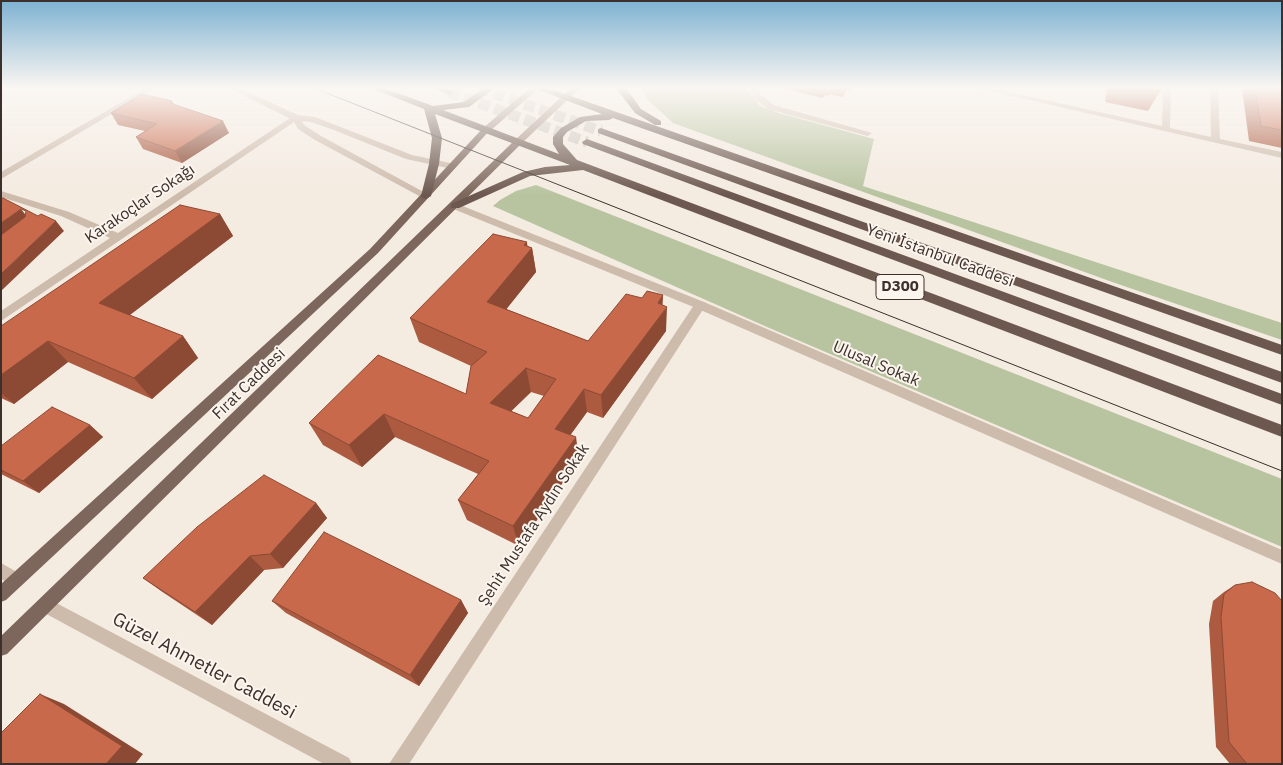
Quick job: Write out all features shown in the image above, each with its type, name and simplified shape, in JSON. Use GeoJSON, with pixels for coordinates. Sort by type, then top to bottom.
{"type":"FeatureCollection","features":[{"type":"Feature","properties":{"kind":"highway"},"geometry":{"type":"LineString","coordinates":[[426,196],[434,164],[436,129],[434,124]]}},
{"type":"Feature","properties":{"kind":"highway","name":"D300"},"geometry":{"type":"LineString","coordinates":[[469,124],[1282,431]]}},
{"type":"Feature","properties":{"kind":"highway"},"geometry":{"type":"LineString","coordinates":[[575,124],[564,130],[558,137],[558,144],[563,152],[582,166]]}},
{"type":"Feature","properties":{"kind":"highway"},"geometry":{"type":"LineString","coordinates":[[641,124],[1282,350]]}},
{"type":"Feature","properties":{"kind":"highway"},"geometry":{"type":"LineString","coordinates":[[660,124],[689,140]]}},
{"type":"Feature","properties":{"kind":"highway","name":"Yeni İstanbul Caddesi"},"geometry":{"type":"LineString","coordinates":[[601,132],[1282,378]]}},
{"type":"Feature","properties":{"kind":"highway","name":"Yeni İstanbul Caddesi"},"geometry":{"type":"LineString","coordinates":[[587,142],[1282,400]]}},
{"type":"Feature","properties":{"kind":"highway"},"geometry":{"type":"LineString","coordinates":[[455,206],[527,174],[582,166]]}},
{"type":"Feature","properties":{"kind":"main road"},"geometry":{"type":"LineString","coordinates":[[486,130],[493,124]]}},
{"type":"Feature","properties":{"kind":"main road"},"geometry":{"type":"LineString","coordinates":[[518,142],[538,124]]}},
{"type":"Feature","properties":{"kind":"main road","name":"Fırat Caddesi"},"geometry":{"type":"LineString","coordinates":[[1,595],[342,281],[426,196],[486,130]]}},
{"type":"Feature","properties":{"kind":"main road","name":"Fırat Caddesi"},"geometry":{"type":"LineString","coordinates":[[1,648],[455,206],[496,162],[518,142]]}},
{"type":"Feature","properties":{"kind":"street"},"geometry":{"type":"LineString","coordinates":[[1,176],[91,124]]}},
{"type":"Feature","properties":{"kind":"street","name":"Karakoçlar Sokağı"},"geometry":{"type":"LineString","coordinates":[[1,317],[287,124]]}},
{"type":"Feature","properties":{"kind":"street"},"geometry":{"type":"LineString","coordinates":[[299,124],[301,127],[318,138],[426,196]]}},
{"type":"Feature","properties":{"kind":"street"},"geometry":{"type":"LineString","coordinates":[[325,124],[393,151],[434,164],[452,166]]}},
{"type":"Feature","properties":{"kind":"street"},"geometry":{"type":"LineString","coordinates":[[831,124],[868,133]]}},
{"type":"Feature","properties":{"kind":"street"},"geometry":{"type":"LineString","coordinates":[[1138,124],[1282,155]]}},
{"type":"Feature","properties":{"kind":"street"},"geometry":{"type":"LineString","coordinates":[[1166,124],[1166,130]]}},
{"type":"Feature","properties":{"kind":"street"},"geometry":{"type":"LineString","coordinates":[[1215,124],[1216,141]]}},
{"type":"Feature","properties":{"kind":"street"},"geometry":{"type":"LineString","coordinates":[[1,194],[65,214],[117,237]]}},
{"type":"Feature","properties":{"kind":"street","name":"Ulusal Sokak"},"geometry":{"type":"LineString","coordinates":[[455,206],[700,305],[1282,557]]}},
{"type":"Feature","properties":{"kind":"street","name":"Şehit Mustafa Aydın Sokak"},"geometry":{"type":"LineString","coordinates":[[398,764],[700,305]]}},
{"type":"Feature","properties":{"kind":"street"},"geometry":{"type":"LineString","coordinates":[[1,570],[17,580]]}},
{"type":"Feature","properties":{"kind":"street","name":"Güzel Ahmetler Caddesi"},"geometry":{"type":"LineString","coordinates":[[45,606],[343,764]]}},
{"type":"Feature","properties":{"kind":"green space"},"geometry":{"type":"Polygon","coordinates":[[[675,124],[818,124],[874,139],[863,186],[1282,323],[1282,340],[1115,283],[675,124]]]}},
{"type":"Feature","properties":{"kind":"green space"},"geometry":{"type":"Polygon","coordinates":[[[536,185],[1282,479],[1282,547],[767,327],[493,206],[516,191],[536,185]]]}},
{"type":"Feature","properties":{"kind":"building"},"geometry":{"type":"Polygon","coordinates":[[[157,124],[219,124],[175,151],[136,137],[157,124]]]}},
{"type":"Feature","properties":{"kind":"building"},"geometry":{"type":"Polygon","coordinates":[[[1261,124],[1282,124],[1282,130],[1261,126],[1261,124]]]}},
{"type":"Feature","properties":{"kind":"building"},"geometry":{"type":"Polygon","coordinates":[[[3,198],[38,216],[41,214],[56,221],[1,274],[1,235],[25,217],[26,211],[21,209],[1,223],[1,199],[3,198]]]}},
{"type":"Feature","properties":{"kind":"building"},"geometry":{"type":"Polygon","coordinates":[[[180,205],[220,214],[99,303],[183,336],[134,378],[48,341],[1,375],[1,326],[180,205]]]}},
{"type":"Feature","properties":{"kind":"building"},"geometry":{"type":"Polygon","coordinates":[[[493,234],[527,242],[524,245],[532,248],[487,302],[588,341],[626,294],[642,298],[647,291],[663,295],[658,303],[667,307],[601,395],[584,389],[555,429],[576,437],[513,526],[458,500],[489,461],[384,414],[349,445],[309,423],[378,355],[466,394],[471,366],[487,352],[410,318],[493,234]],[[526,368],[490,403],[528,418],[556,379],[526,368]]]}},
{"type":"Feature","properties":{"kind":"building"},"geometry":{"type":"Polygon","coordinates":[[[52,407],[90,425],[23,481],[1,470],[1,446],[52,407]]]}},
{"type":"Feature","properties":{"kind":"building"},"geometry":{"type":"Polygon","coordinates":[[[264,475],[316,503],[270,554],[250,556],[195,612],[143,578],[197,527],[264,475]]]}},
{"type":"Feature","properties":{"kind":"building"},"geometry":{"type":"Polygon","coordinates":[[[324,532],[461,600],[410,675],[272,601],[324,532]]]}},
{"type":"Feature","properties":{"kind":"building"},"geometry":{"type":"Polygon","coordinates":[[[1252,582],[1275,593],[1282,601],[1282,764],[1247,764],[1229,742],[1221,617],[1224,594],[1235,585],[1252,582]]]}},
{"type":"Feature","properties":{"kind":"building"},"geometry":{"type":"Polygon","coordinates":[[[40,694],[122,746],[106,764],[1,764],[1,733],[40,694]]]}},
{"type":"Feature","properties":{"kind":"tunnel"},"geometry":{"type":"LineString","coordinates":[[536,124],[587,142]]}},
{"type":"Feature","properties":{"kind":"tunnel"},"geometry":{"type":"LineString","coordinates":[[580,124],[601,131]]}},
{"type":"Feature","properties":{"kind":"tram line"},"geometry":{"type":"LineString","coordinates":[[404,124],[1282,471]]}}]}
